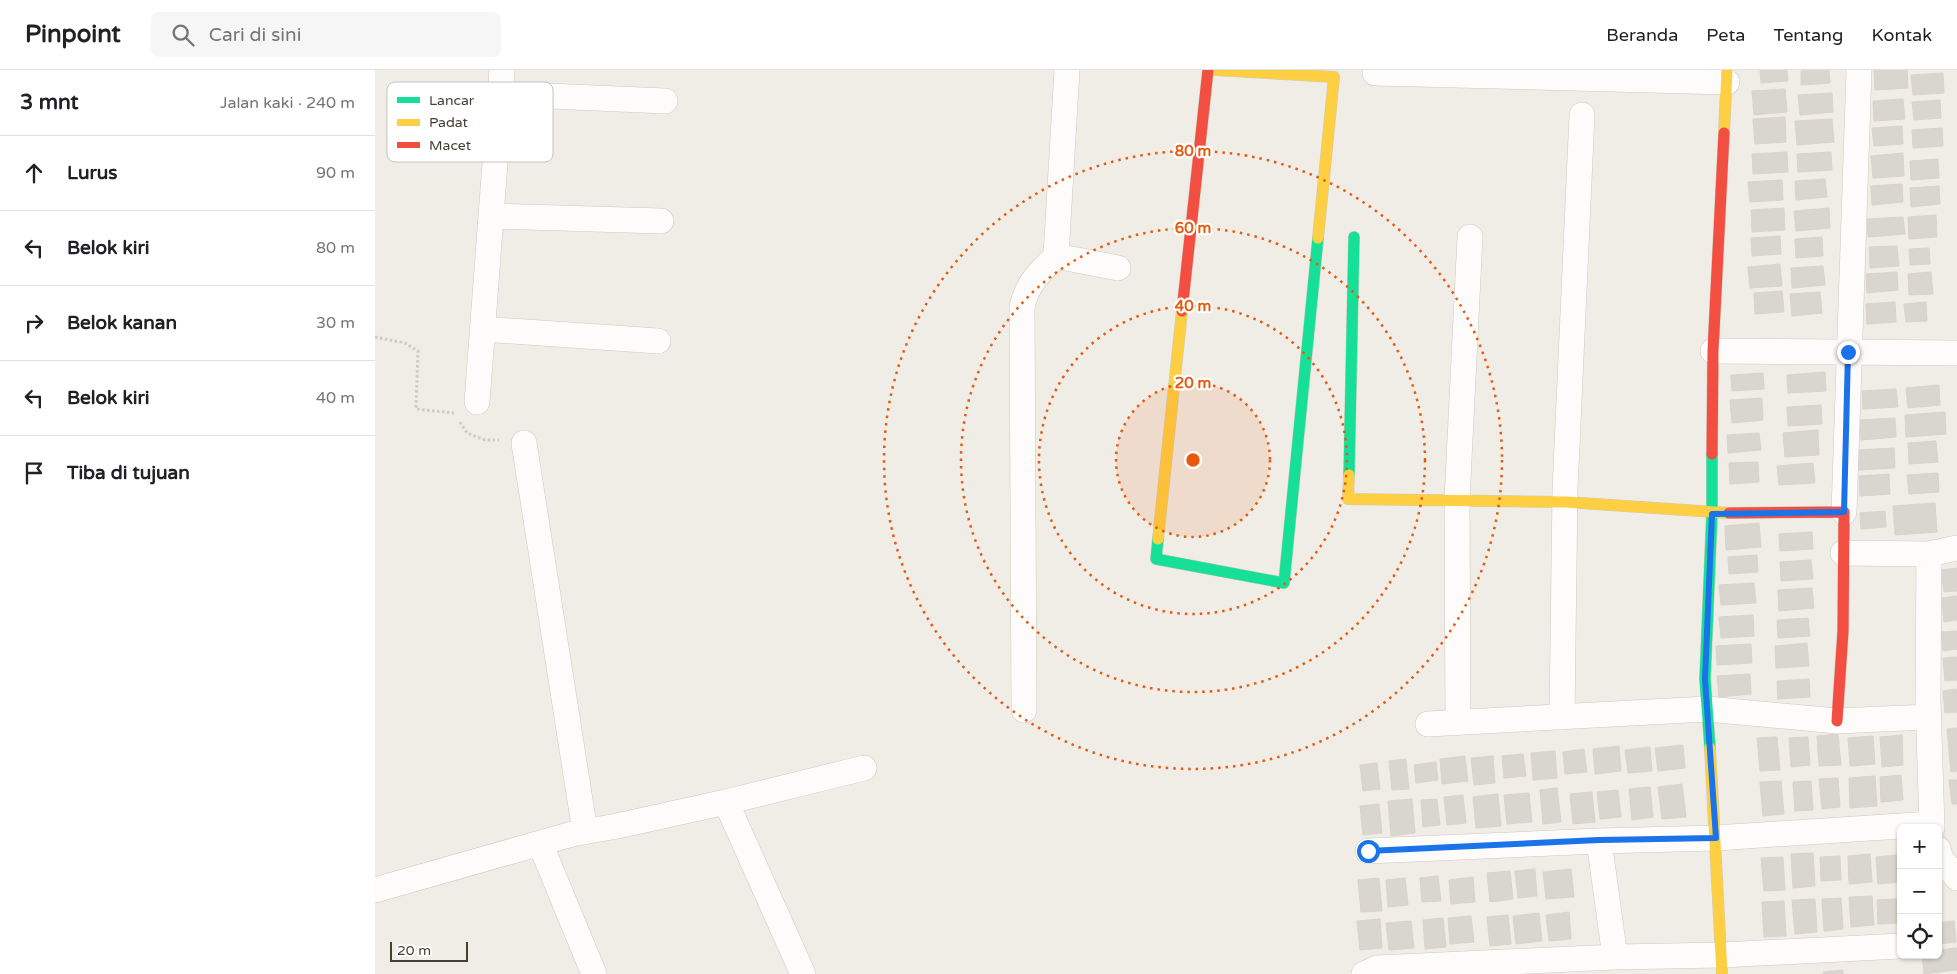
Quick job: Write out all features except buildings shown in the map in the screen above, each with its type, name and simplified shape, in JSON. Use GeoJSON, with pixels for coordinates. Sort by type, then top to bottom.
{"type":"FeatureCollection","features":[{"type":"Feature","properties":{"kind":"street"},"geometry":{"type":"LineString","coordinates":[[1024,710],[1022,308],[1024,298],[1033,279],[1057,256],[1067,70]]}},
{"type":"Feature","properties":{"kind":"street"},"geometry":{"type":"LineString","coordinates":[[1209,70],[1156,559],[1284,583],[1334,77],[1216,70]]}},
{"type":"Feature","properties":{"kind":"street"},"geometry":{"type":"LineString","coordinates":[[1837,721],[1843,631],[1848,352],[1859,70]]}},
{"type":"Feature","properties":{"kind":"street"},"geometry":{"type":"LineString","coordinates":[[1375,73],[1727,76],[1713,351],[1712,514],[1705,679],[1716,838],[1722,964]]}},
{"type":"Feature","properties":{"kind":"street"},"geometry":{"type":"LineString","coordinates":[[553,88],[665,101]]}},
{"type":"Feature","properties":{"kind":"street"},"geometry":{"type":"LineString","coordinates":[[1562,717],[1565,490],[1582,115]]}},
{"type":"Feature","properties":{"kind":"street"},"geometry":{"type":"LineString","coordinates":[[477,402],[495,162]]}},
{"type":"Feature","properties":{"kind":"street"},"geometry":{"type":"LineString","coordinates":[[491,216],[661,221]]}},
{"type":"Feature","properties":{"kind":"street"},"geometry":{"type":"LineString","coordinates":[[1354,237],[1348,499],[1565,502],[1712,514],[1844,512]]}},
{"type":"Feature","properties":{"kind":"street"},"geometry":{"type":"LineString","coordinates":[[1458,722],[1457,500],[1470,237]]}},
{"type":"Feature","properties":{"kind":"street"},"geometry":{"type":"LineString","coordinates":[[1057,256],[1118,268]]}},
{"type":"Feature","properties":{"kind":"street"},"geometry":{"type":"LineString","coordinates":[[482,329],[658,341]]}},
{"type":"Feature","properties":{"kind":"street"},"geometry":{"type":"LineString","coordinates":[[1713,351],[1957,352]]}},
{"type":"Feature","properties":{"kind":"street"},"geometry":{"type":"LineString","coordinates":[[524,443],[585,832]]}},
{"type":"Feature","properties":{"kind":"street"},"geometry":{"type":"LineString","coordinates":[[1843,554],[1929,554],[1957,548]]}},
{"type":"Feature","properties":{"kind":"street"},"geometry":{"type":"LineString","coordinates":[[1929,554],[1929,718],[1932,824]]}},
{"type":"Feature","properties":{"kind":"street"},"geometry":{"type":"LineString","coordinates":[[1428,724],[1707,709],[1837,721],[1929,718]]}},
{"type":"Feature","properties":{"kind":"street"},"geometry":{"type":"LineString","coordinates":[[375,890],[585,832],[726,802],[864,768]]}},
{"type":"Feature","properties":{"kind":"street"},"geometry":{"type":"LineString","coordinates":[[726,802],[803,974]]}},
{"type":"Feature","properties":{"kind":"street"},"geometry":{"type":"LineString","coordinates":[[1368,851],[1599,840],[1716,838],[1897,828]]}},
{"type":"Feature","properties":{"kind":"street"},"geometry":{"type":"LineString","coordinates":[[1599,840],[1615,956]]}},
{"type":"Feature","properties":{"kind":"street"},"geometry":{"type":"LineString","coordinates":[[540,844],[594,974]]}},
{"type":"Feature","properties":{"kind":"street"},"geometry":{"type":"LineString","coordinates":[[1942,860],[1957,878]]}},
{"type":"Feature","properties":{"kind":"street"},"geometry":{"type":"LineString","coordinates":[[1364,974],[1377,968],[1615,956],[1722,964],[1897,946]]}},
{"type":"Feature","properties":{"kind":"path"},"geometry":{"type":"LineString","coordinates":[[375,337],[405,343],[418,351],[416,409],[453,412],[467,433],[485,440],[509,439],[524,443]]}},
{"type":"Feature","properties":{"kind":"traffic: fast"},"geometry":{"type":"LineString","coordinates":[[1349,475],[1354,237]]}},
{"type":"Feature","properties":{"kind":"traffic: fast"},"geometry":{"type":"LineString","coordinates":[[1158,539],[1156,559],[1284,583],[1318,238]]}},
{"type":"Feature","properties":{"kind":"traffic: fast"},"geometry":{"type":"LineString","coordinates":[[1710,748],[1705,679],[1712,513],[1712,454]]}},
{"type":"Feature","properties":{"kind":"traffic: slow"},"geometry":{"type":"LineString","coordinates":[[1216,70],[1334,77],[1318,238]]}},
{"type":"Feature","properties":{"kind":"traffic: slow"},"geometry":{"type":"LineString","coordinates":[[1724,133],[1727,70]]}},
{"type":"Feature","properties":{"kind":"traffic: slow"},"geometry":{"type":"LineString","coordinates":[[1158,539],[1182,311]]}},
{"type":"Feature","properties":{"kind":"traffic: slow"},"geometry":{"type":"LineString","coordinates":[[1349,475],[1348,499],[1566,502],[1729,513]]}},
{"type":"Feature","properties":{"kind":"traffic: slow"},"geometry":{"type":"LineString","coordinates":[[1710,748],[1722,974]]}},
{"type":"Feature","properties":{"kind":"traffic: jam"},"geometry":{"type":"LineString","coordinates":[[1182,311],[1208,70]]}},
{"type":"Feature","properties":{"kind":"traffic: jam"},"geometry":{"type":"LineString","coordinates":[[1712,454],[1713,351],[1724,133]]}},
{"type":"Feature","properties":{"kind":"traffic: jam"},"geometry":{"type":"LineString","coordinates":[[1729,513],[1844,512],[1843,631],[1837,721]]}},
{"type":"Feature","properties":{"kind":"route"},"geometry":{"type":"LineString","coordinates":[[1368,851],[1599,840],[1716,838],[1705,679],[1712,514],[1844,512],[1848,352]]}}]}
